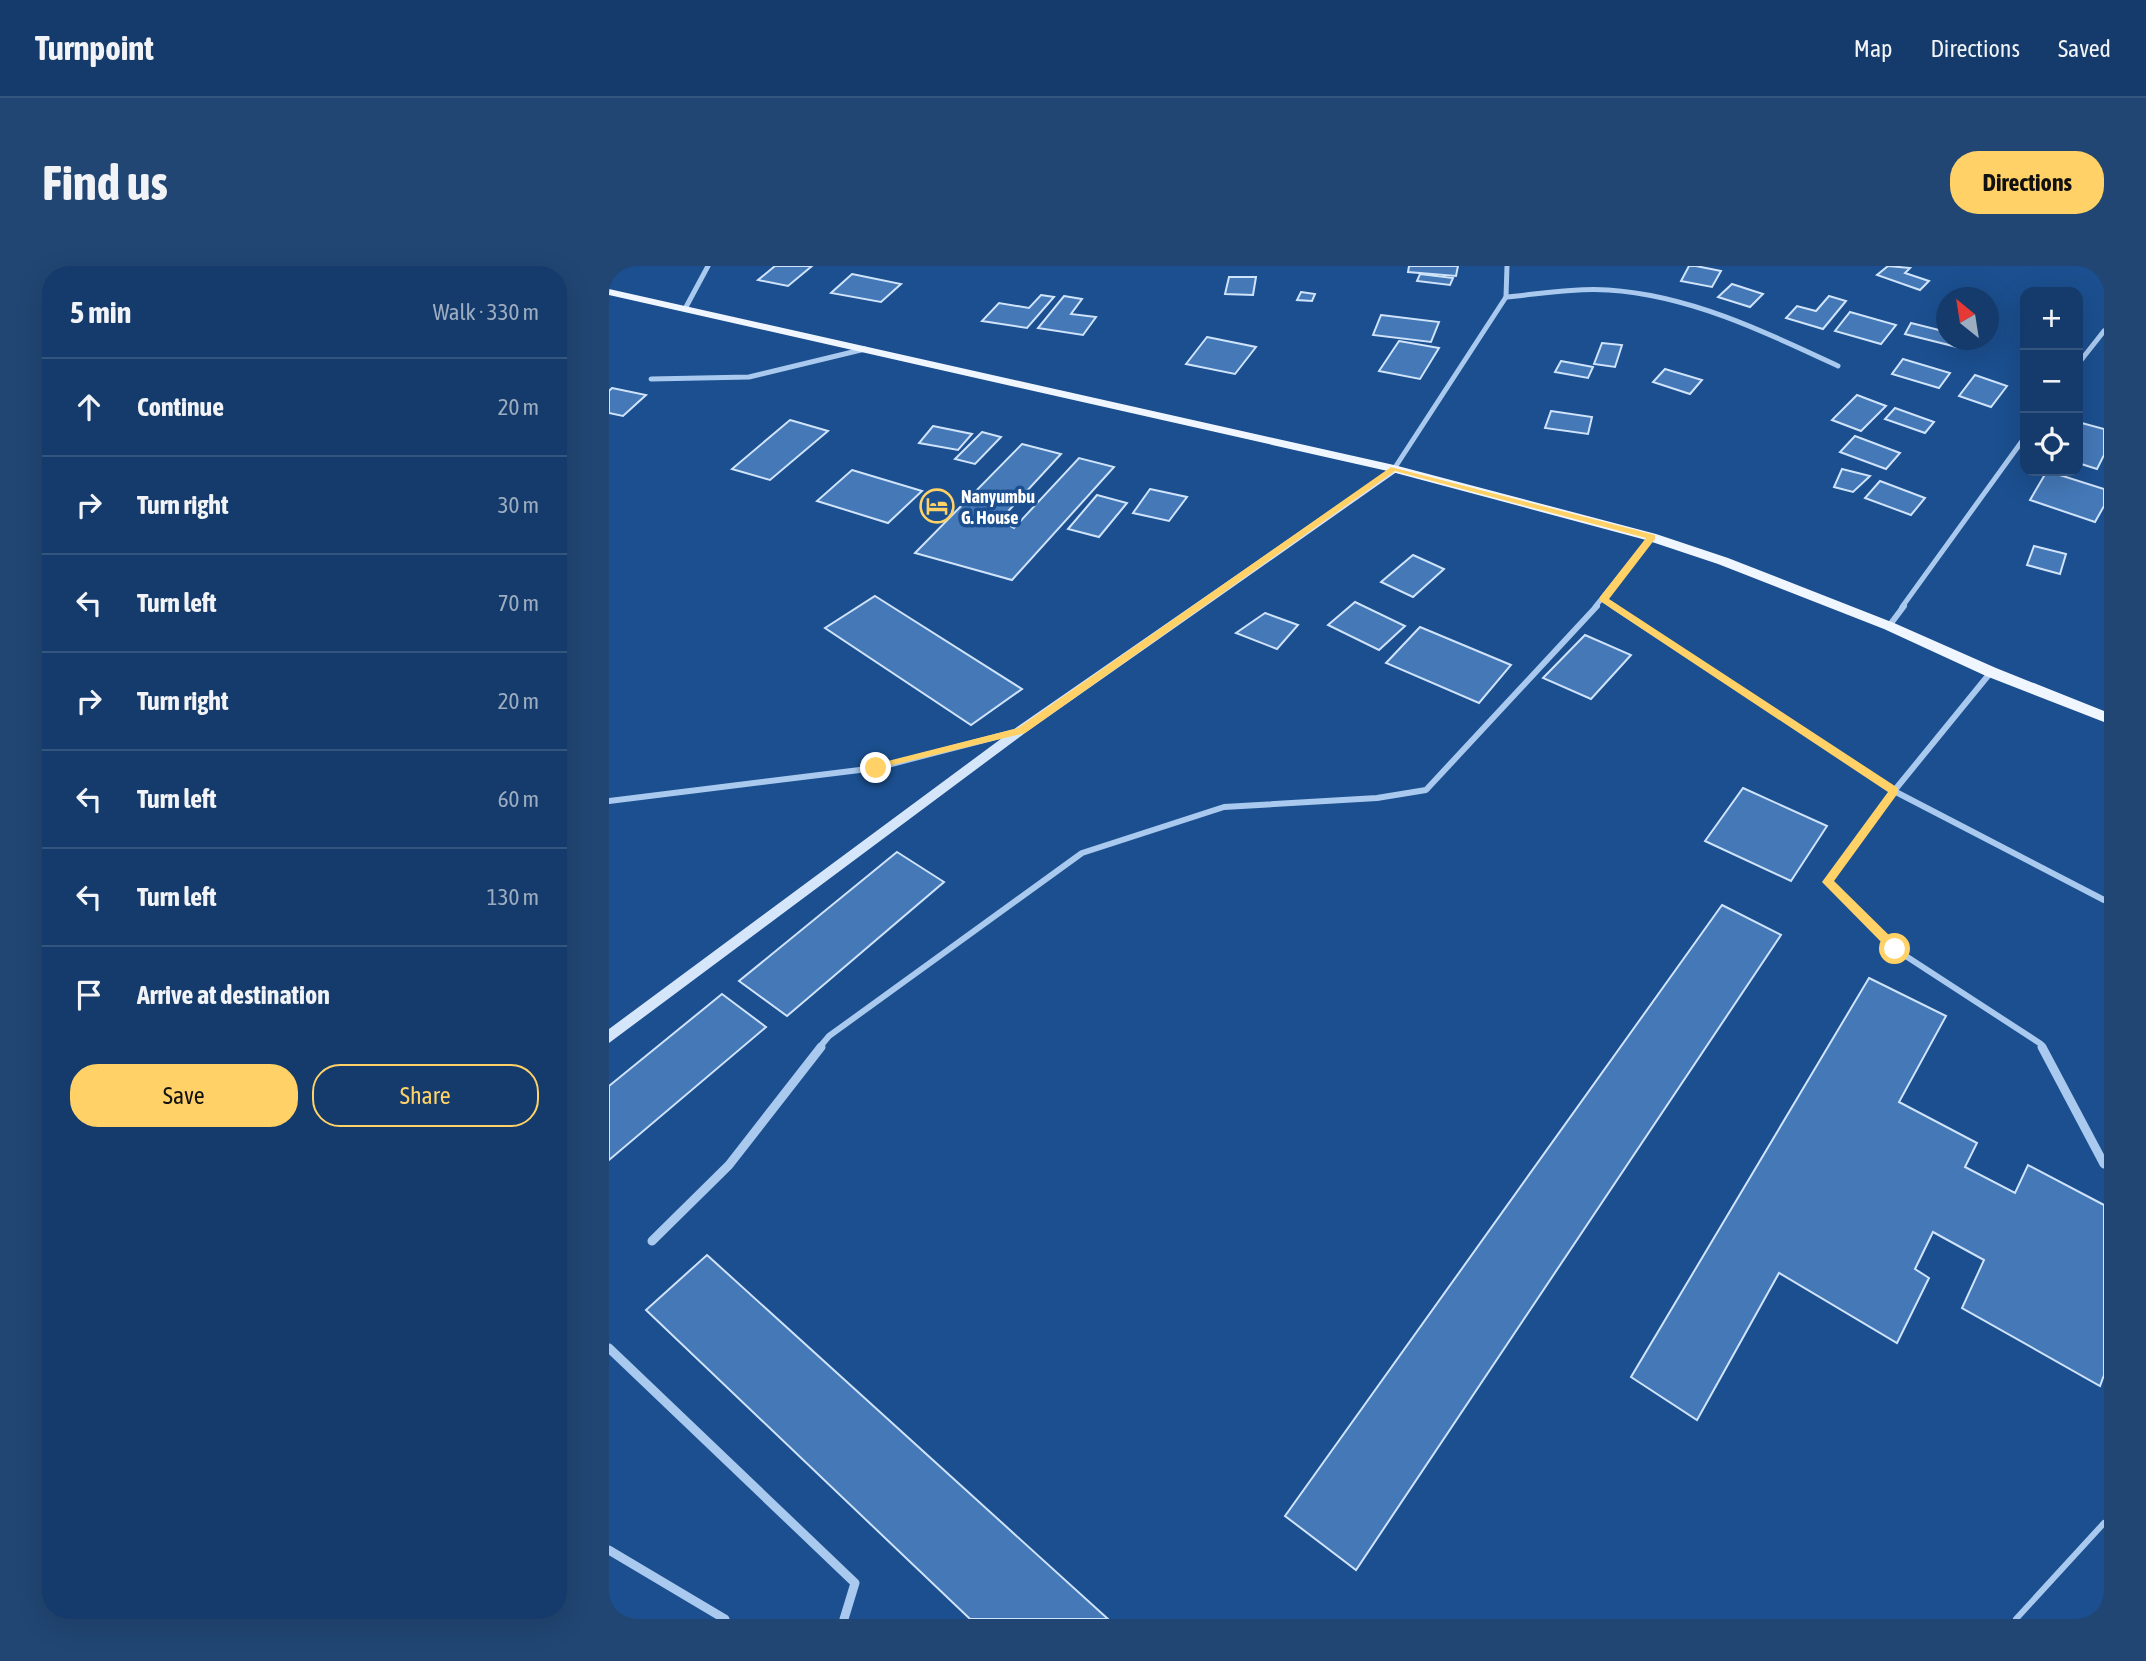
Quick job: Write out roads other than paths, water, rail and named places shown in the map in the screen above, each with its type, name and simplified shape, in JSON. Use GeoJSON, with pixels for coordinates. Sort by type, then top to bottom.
{"type":"FeatureCollection","features":[{"type":"Feature","properties":{"kind":"main road"},"geometry":{"type":"LineString","coordinates":[[609,292],[686,307],[1394,468],[1651,537],[1723,561],[1889,626],[1991,673],[2104,717]]}},
{"type":"Feature","properties":{"kind":"street"},"geometry":{"type":"LineString","coordinates":[[686,307],[708,266]]}},
{"type":"Feature","properties":{"kind":"street"},"geometry":{"type":"LineString","coordinates":[[609,1037],[1021,730],[1394,468],[1506,297],[1507,266]]}},
{"type":"Feature","properties":{"kind":"street"},"geometry":{"type":"LineString","coordinates":[[1506,297],[1608,289],[1679,301],[1838,366]]}},
{"type":"Feature","properties":{"kind":"street"},"geometry":{"type":"LineString","coordinates":[[2083,358],[2104,331]]}},
{"type":"Feature","properties":{"kind":"street"},"geometry":{"type":"LineString","coordinates":[[651,379],[749,377],[865,348]]}},
{"type":"Feature","properties":{"kind":"street"},"geometry":{"type":"LineString","coordinates":[[1889,626],[2020,444]]}},
{"type":"Feature","properties":{"kind":"street"},"geometry":{"type":"LineString","coordinates":[[652,1241],[729,1165],[829,1036],[1082,853],[1224,807],[1377,798],[1426,790],[1603,599],[1651,537]]}},
{"type":"Feature","properties":{"kind":"street"},"geometry":{"type":"LineString","coordinates":[[1603,599],[1895,791],[2104,900]]}},
{"type":"Feature","properties":{"kind":"street"},"geometry":{"type":"LineString","coordinates":[[1991,673],[1895,791],[1828,882],[1895,949],[2041,1044],[2104,1164]]}},
{"type":"Feature","properties":{"kind":"street"},"geometry":{"type":"LineString","coordinates":[[609,801],[876,768],[1021,730]]}},
{"type":"Feature","properties":{"kind":"street"},"geometry":{"type":"LineString","coordinates":[[609,1348],[855,1583],[844,1619]]}},
{"type":"Feature","properties":{"kind":"street"},"geometry":{"type":"LineString","coordinates":[[609,1550],[725,1619]]}},
{"type":"Feature","properties":{"kind":"lane"},"geometry":{"type":"LineString","coordinates":[[2016,1619],[2104,1523]]}},
{"type":"Feature","properties":{"kind":"place","name":"Nanyumbu G. House"},"geometry":{"type":"Point","coordinates":[937,506]}}]}
